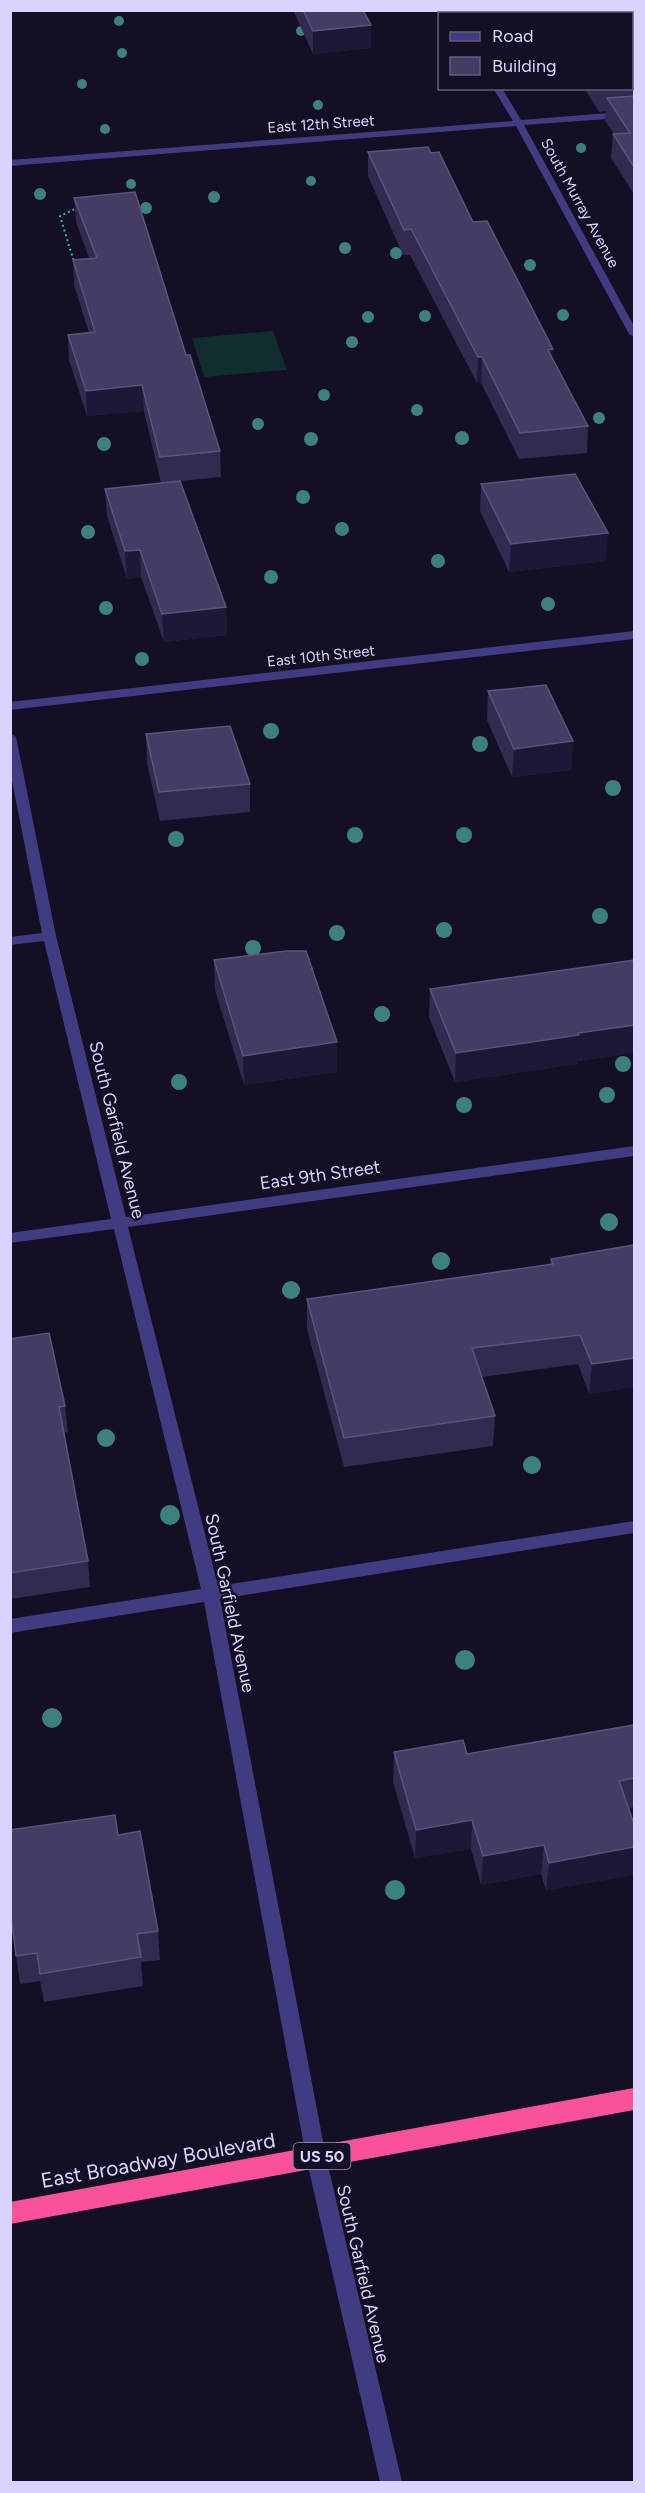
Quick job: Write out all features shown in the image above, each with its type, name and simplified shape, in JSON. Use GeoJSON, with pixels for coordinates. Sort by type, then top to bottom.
{"type":"FeatureCollection","features":[{"type":"Feature","properties":{"kind":"highway","name":"East Broadway Boulevard"},"geometry":{"type":"LineString","coordinates":[[10,2213],[634,2099]]}},
{"type":"Feature","properties":{"kind":"street","name":"South Murray Avenue"},"geometry":{"type":"LineString","coordinates":[[498,90],[634,334]]}},
{"type":"Feature","properties":{"kind":"street","name":"East 12th Street"},"geometry":{"type":"LineString","coordinates":[[10,163],[634,114]]}},
{"type":"Feature","properties":{"kind":"street","name":"East 10th Street"},"geometry":{"type":"LineString","coordinates":[[10,706],[634,635]]}},
{"type":"Feature","properties":{"kind":"street","name":"South Garfield Avenue"},"geometry":{"type":"LineString","coordinates":[[10,737],[49,936],[211,1594],[316,2157],[391,2482]]}},
{"type":"Feature","properties":{"kind":"street"},"geometry":{"type":"LineString","coordinates":[[10,941],[49,936]]}},
{"type":"Feature","properties":{"kind":"street","name":"East 9th Street"},"geometry":{"type":"LineString","coordinates":[[10,1238],[634,1151]]}},
{"type":"Feature","properties":{"kind":"street"},"geometry":{"type":"LineString","coordinates":[[10,1626],[634,1527]]}},
{"type":"Feature","properties":{"kind":"path"},"geometry":{"type":"LineString","coordinates":[[77,269],[60,216],[81,207]]}},
{"type":"Feature","properties":{"kind":"green space"},"geometry":{"type":"Polygon","coordinates":[[[273,331],[287,370],[204,377],[192,338],[273,331]]]}},
{"type":"Feature","properties":{"kind":"building"},"geometry":{"type":"Polygon","coordinates":[[[303,10],[363,10],[371,25],[313,31],[303,10]]]}},
{"type":"Feature","properties":{"kind":"building"},"geometry":{"type":"Polygon","coordinates":[[[558,10],[629,10],[630,12],[559,12],[558,10]]]}},
{"type":"Feature","properties":{"kind":"building"},"geometry":{"type":"Polygon","coordinates":[[[633,16],[634,18],[633,87],[633,16]]]}},
{"type":"Feature","properties":{"kind":"building"},"geometry":{"type":"Polygon","coordinates":[[[634,96],[634,167],[613,134],[630,133],[607,98],[634,96]]]}},
{"type":"Feature","properties":{"kind":"building"},"geometry":{"type":"Polygon","coordinates":[[[428,147],[431,153],[439,152],[473,222],[487,221],[553,349],[548,350],[588,426],[520,433],[482,357],[478,357],[411,229],[404,230],[368,152],[428,147]]]}},
{"type":"Feature","properties":{"kind":"building"},"geometry":{"type":"Polygon","coordinates":[[[135,192],[186,355],[190,355],[220,451],[160,457],[142,385],[86,391],[68,335],[95,332],[73,260],[97,258],[74,198],[135,192]]]}},
{"type":"Feature","properties":{"kind":"building"},"geometry":{"type":"Polygon","coordinates":[[[575,474],[608,533],[511,544],[481,484],[575,474]]]}},
{"type":"Feature","properties":{"kind":"building"},"geometry":{"type":"Polygon","coordinates":[[[180,481],[226,607],[162,614],[140,550],[125,551],[105,489],[180,481]]]}},
{"type":"Feature","properties":{"kind":"building"},"geometry":{"type":"Polygon","coordinates":[[[546,685],[573,741],[514,749],[488,691],[546,685]]]}},
{"type":"Feature","properties":{"kind":"building"},"geometry":{"type":"Polygon","coordinates":[[[230,726],[250,784],[159,792],[146,734],[230,726]]]}},
{"type":"Feature","properties":{"kind":"building"},"geometry":{"type":"Polygon","coordinates":[[[286,951],[306,951],[337,1042],[243,1056],[214,960],[286,951]]]}},
{"type":"Feature","properties":{"kind":"building"},"geometry":{"type":"Polygon","coordinates":[[[634,960],[634,1025],[456,1053],[430,989],[634,960]]]}},
{"type":"Feature","properties":{"kind":"building"},"geometry":{"type":"Polygon","coordinates":[[[634,1245],[634,1358],[592,1364],[580,1335],[472,1348],[495,1416],[344,1438],[307,1299],[553,1264],[551,1259],[634,1245]]]}},
{"type":"Feature","properties":{"kind":"building"},"geometry":{"type":"Polygon","coordinates":[[[49,1333],[65,1406],[59,1407],[88,1561],[10,1573],[10,1339],[49,1333]]]}},
{"type":"Feature","properties":{"kind":"building"},"geometry":{"type":"Polygon","coordinates":[[[634,1725],[634,1778],[619,1781],[634,1824],[634,1847],[549,1863],[544,1845],[483,1856],[472,1820],[416,1830],[394,1752],[463,1740],[467,1754],[634,1725]]]}},
{"type":"Feature","properties":{"kind":"building"},"geometry":{"type":"Polygon","coordinates":[[[115,1815],[118,1835],[140,1831],[158,1931],[137,1934],[141,1957],[40,1974],[37,1953],[16,1956],[10,1909],[10,1830],[115,1815]]]}}]}
